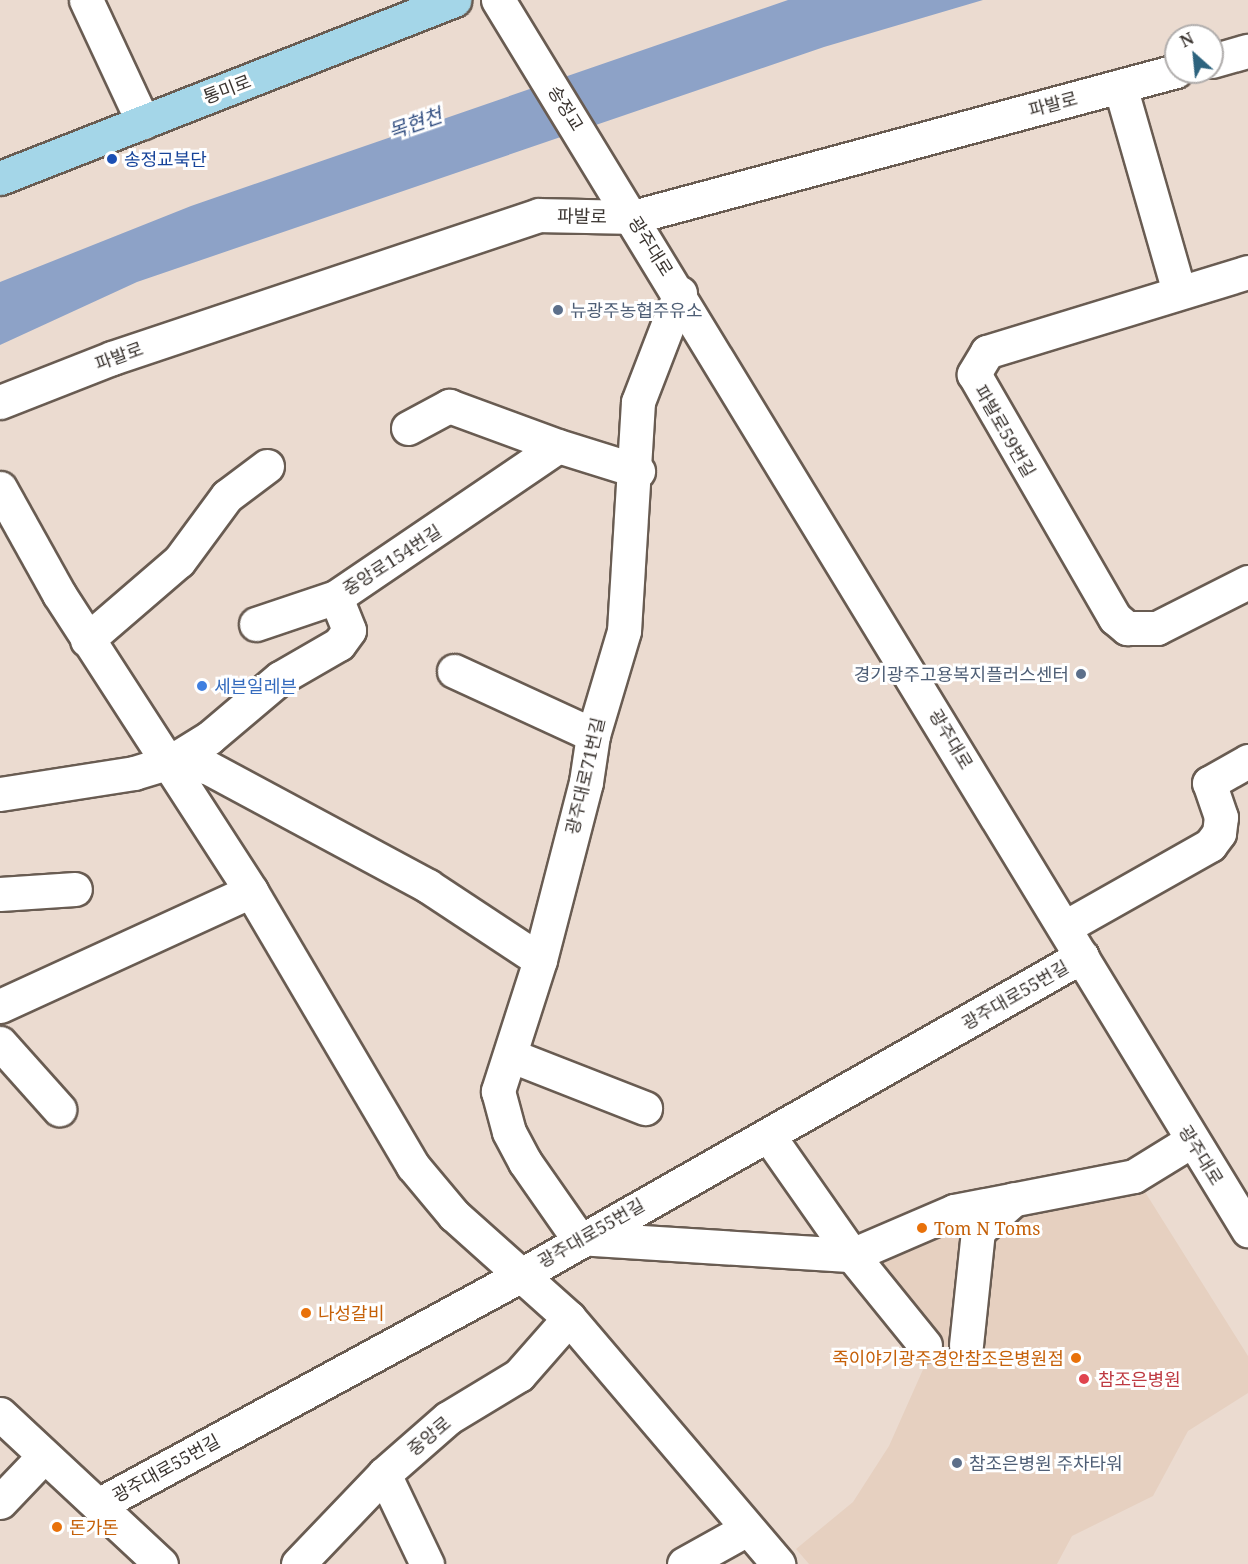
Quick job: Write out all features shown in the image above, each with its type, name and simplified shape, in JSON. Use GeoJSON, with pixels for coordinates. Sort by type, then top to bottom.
{"type":"FeatureCollection","features":[{"type":"Feature","properties":{"kind":"main road","name":"통미로"},"geometry":{"type":"LineString","coordinates":[[0,178],[454,0]]}},
{"type":"Feature","properties":{"kind":"street"},"geometry":{"type":"LineString","coordinates":[[86,0],[143,122]]}},
{"type":"Feature","properties":{"kind":"street","name":"송정교"},"geometry":{"type":"LineString","coordinates":[[498,0],[615,186]]}},
{"type":"Feature","properties":{"kind":"street"},"geometry":{"type":"LineString","coordinates":[[1224,58],[1248,51]]}},
{"type":"Feature","properties":{"kind":"street","name":"파발로"},"geometry":{"type":"LineString","coordinates":[[0,402],[112,358],[539,215],[633,217],[1164,73]]}},
{"type":"Feature","properties":{"kind":"street"},"geometry":{"type":"LineString","coordinates":[[1120,86],[1179,292]]}},
{"type":"Feature","properties":{"kind":"street","name":"광주대로"},"geometry":{"type":"LineString","coordinates":[[615,186],[1065,927],[1191,1141],[1248,1230]]}},
{"type":"Feature","properties":{"kind":"street","name":"파발로59번길"},"geometry":{"type":"LineString","coordinates":[[1248,272],[987,352],[974,374],[1104,598],[1127,628],[1156,628],[1248,582]]}},
{"type":"Feature","properties":{"kind":"street","name":"광주대로71번길"},"geometry":{"type":"LineString","coordinates":[[578,1238],[525,1162],[506,1125],[498,1091],[512,1056],[540,960],[586,782],[592,735],[624,631],[638,471],[638,402],[681,292]]}},
{"type":"Feature","properties":{"kind":"street"},"geometry":{"type":"LineString","coordinates":[[408,428],[449,406],[558,446],[638,471]]}},
{"type":"Feature","properties":{"kind":"street","name":"중앙로154번길"},"geometry":{"type":"LineString","coordinates":[[0,794],[134,773],[170,762],[280,678],[339,644],[350,630],[336,597],[558,446]]}},
{"type":"Feature","properties":{"kind":"street"},"geometry":{"type":"LineString","coordinates":[[87,640],[179,561],[227,496],[267,466]]}},
{"type":"Feature","properties":{"kind":"street"},"geometry":{"type":"LineString","coordinates":[[0,488],[87,640],[170,762],[251,891],[413,1166],[454,1215],[523,1274],[569,1318],[778,1564]]}},
{"type":"Feature","properties":{"kind":"street"},"geometry":{"type":"LineString","coordinates":[[256,624],[336,597]]}},
{"type":"Feature","properties":{"kind":"street"},"geometry":{"type":"LineString","coordinates":[[454,671],[592,735]]}},
{"type":"Feature","properties":{"kind":"street"},"geometry":{"type":"LineString","coordinates":[[1065,927],[1210,845],[1219,834],[1221,817],[1209,783],[1248,761]]}},
{"type":"Feature","properties":{"kind":"street"},"geometry":{"type":"LineString","coordinates":[[170,762],[207,767],[417,880],[540,960]]}},
{"type":"Feature","properties":{"kind":"street"},"geometry":{"type":"LineString","coordinates":[[0,894],[75,890]]}},
{"type":"Feature","properties":{"kind":"street"},"geometry":{"type":"LineString","coordinates":[[0,1006],[251,891]]}},
{"type":"Feature","properties":{"kind":"street","name":"광주대로55번길"},"geometry":{"type":"LineString","coordinates":[[98,1504],[523,1274],[578,1238],[768,1135],[1082,956]]}},
{"type":"Feature","properties":{"kind":"street"},"geometry":{"type":"LineString","coordinates":[[0,1043],[59,1109]]}},
{"type":"Feature","properties":{"kind":"street"},"geometry":{"type":"LineString","coordinates":[[512,1056],[645,1108]]}},
{"type":"Feature","properties":{"kind":"street"},"geometry":{"type":"LineString","coordinates":[[768,1135],[852,1255],[925,1346]]}},
{"type":"Feature","properties":{"kind":"street"},"geometry":{"type":"LineString","coordinates":[[578,1238],[852,1255],[954,1211],[1020,1194],[1134,1176],[1191,1141]]}},
{"type":"Feature","properties":{"kind":"street"},"geometry":{"type":"LineString","coordinates":[[966,1346],[978,1231],[1020,1194]]}},
{"type":"Feature","properties":{"kind":"street","name":"중앙로"},"geometry":{"type":"LineString","coordinates":[[298,1564],[384,1474],[448,1418],[519,1375],[569,1318]]}},
{"type":"Feature","properties":{"kind":"street"},"geometry":{"type":"LineString","coordinates":[[0,1414],[161,1564]]}},
{"type":"Feature","properties":{"kind":"street"},"geometry":{"type":"LineString","coordinates":[[0,1503],[43,1456]]}},
{"type":"Feature","properties":{"kind":"street"},"geometry":{"type":"LineString","coordinates":[[384,1474],[426,1564]]}},
{"type":"Feature","properties":{"kind":"street"},"geometry":{"type":"LineString","coordinates":[[684,1564],[747,1529]]}},
{"type":"Feature","properties":{"kind":"shaded area","name":"참조은병원"},"geometry":{"type":"Polygon","coordinates":[[[1145,1192],[1248,1356],[1248,1393],[1188,1431],[1153,1496],[1072,1536],[1057,1564],[809,1564],[796,1549],[853,1502],[889,1446],[925,1365],[880,1261],[922,1228],[956,1216],[1145,1192]]]}},
{"type":"Feature","properties":{"kind":"water"},"geometry":{"type":"Polygon","coordinates":[[[788,0],[983,0],[824,47],[137,282],[0,345],[0,282],[191,206],[788,0]]]}},
{"type":"Feature","properties":{"kind":"place","name":"송정교북단"},"geometry":{"type":"Point","coordinates":[112,159]}},
{"type":"Feature","properties":{"kind":"place","name":"뉴광주농협주유소"},"geometry":{"type":"Point","coordinates":[558,310]}},
{"type":"Feature","properties":{"kind":"place","name":"경기광주고용복지플러스센터"},"geometry":{"type":"Point","coordinates":[1081,674]}},
{"type":"Feature","properties":{"kind":"place","name":"세븐일레븐"},"geometry":{"type":"Point","coordinates":[202,686]}},
{"type":"Feature","properties":{"kind":"place","name":"Tom N Toms"},"geometry":{"type":"Point","coordinates":[922,1228]}},
{"type":"Feature","properties":{"kind":"place","name":"나성갈비"},"geometry":{"type":"Point","coordinates":[306,1313]}},
{"type":"Feature","properties":{"kind":"place","name":"죽이야기광주경안참조은병원점"},"geometry":{"type":"Point","coordinates":[1076,1358]}},
{"type":"Feature","properties":{"kind":"place","name":"참조은병원"},"geometry":{"type":"Point","coordinates":[1084,1379]}},
{"type":"Feature","properties":{"kind":"place","name":"참조은병원 주차타워"},"geometry":{"type":"Point","coordinates":[957,1463]}},
{"type":"Feature","properties":{"kind":"place","name":"돈가돈"},"geometry":{"type":"Point","coordinates":[57,1527]}},
{"type":"Feature","properties":{"kind":"water label","name":"목현천"},"geometry":{"type":"Point","coordinates":[415,123]}}]}
